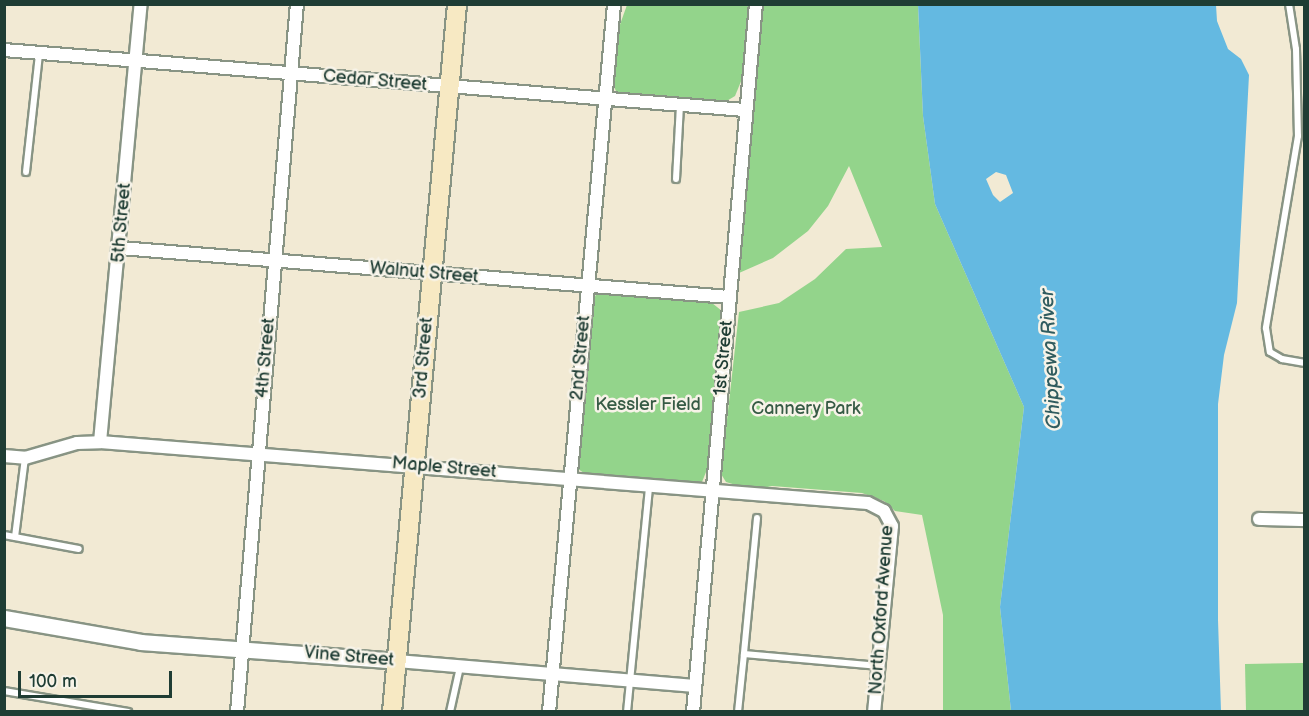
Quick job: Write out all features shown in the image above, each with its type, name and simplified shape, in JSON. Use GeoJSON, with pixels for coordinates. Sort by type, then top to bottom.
{"type":"FeatureCollection","features":[{"type":"Feature","properties":{"kind":"main road","name":"3rd Street"},"geometry":{"type":"LineString","coordinates":[[392,711],[457,4]]}},
{"type":"Feature","properties":{"kind":"street","name":"5th Street"},"geometry":{"type":"LineString","coordinates":[[100,442],[120,248],[141,4]]}},
{"type":"Feature","properties":{"kind":"street","name":"4th Street"},"geometry":{"type":"LineString","coordinates":[[237,711],[257,454],[297,4]]}},
{"type":"Feature","properties":{"kind":"street","name":"2nd Street"},"geometry":{"type":"LineString","coordinates":[[549,711],[603,99],[614,4]]}},
{"type":"Feature","properties":{"kind":"street","name":"1st Street"},"geometry":{"type":"LineString","coordinates":[[693,711],[756,4]]}},
{"type":"Feature","properties":{"kind":"street","name":"Cedar Street"},"geometry":{"type":"LineString","coordinates":[[4,51],[745,110]]}},
{"type":"Feature","properties":{"kind":"street","name":"Walnut Street"},"geometry":{"type":"LineString","coordinates":[[120,248],[729,297]]}},
{"type":"Feature","properties":{"kind":"street","name":"Maple Street"},"geometry":{"type":"LineString","coordinates":[[4,456],[25,458],[77,443],[100,442],[868,503],[884,511]]}},
{"type":"Feature","properties":{"kind":"street","name":"North Oxford Avenue"},"geometry":{"type":"LineString","coordinates":[[874,711],[892,526],[884,511]]}},
{"type":"Feature","properties":{"kind":"street"},"geometry":{"type":"LineString","coordinates":[[1259,519],[1305,520]]}},
{"type":"Feature","properties":{"kind":"street","name":"Vine Street"},"geometry":{"type":"LineString","coordinates":[[4,618],[141,642],[695,686]]}},
{"type":"Feature","properties":{"kind":"lane"},"geometry":{"type":"LineString","coordinates":[[1289,4],[1296,49],[1298,136],[1266,328],[1270,352],[1282,359],[1305,363]]}},
{"type":"Feature","properties":{"kind":"lane"},"geometry":{"type":"LineString","coordinates":[[26,172],[39,54]]}},
{"type":"Feature","properties":{"kind":"lane"},"geometry":{"type":"LineString","coordinates":[[676,179],[680,105]]}},
{"type":"Feature","properties":{"kind":"lane"},"geometry":{"type":"LineString","coordinates":[[15,537],[25,458]]}},
{"type":"Feature","properties":{"kind":"lane"},"geometry":{"type":"LineString","coordinates":[[627,711],[649,487]]}},
{"type":"Feature","properties":{"kind":"lane"},"geometry":{"type":"LineString","coordinates":[[738,711],[757,518]]}},
{"type":"Feature","properties":{"kind":"lane"},"geometry":{"type":"LineString","coordinates":[[4,535],[79,549]]}},
{"type":"Feature","properties":{"kind":"lane"},"geometry":{"type":"LineString","coordinates":[[744,654],[879,666]]}},
{"type":"Feature","properties":{"kind":"lane"},"geometry":{"type":"LineString","coordinates":[[450,711],[460,667]]}},
{"type":"Feature","properties":{"kind":"lane"},"geometry":{"type":"LineString","coordinates":[[4,691],[128,711]]}},
{"type":"Feature","properties":{"kind":"green space"},"geometry":{"type":"Polygon","coordinates":[[[627,5],[749,5],[742,79],[735,96],[725,102],[624,95],[616,91],[613,85],[618,30],[627,5]]]}},
{"type":"Feature","properties":{"kind":"green space","name":"Cannery Park"},"geometry":{"type":"Polygon","coordinates":[[[762,5],[918,5],[923,116],[935,204],[1024,407],[1000,607],[1011,711],[943,711],[943,615],[922,515],[895,511],[884,501],[862,493],[772,486],[759,489],[726,482],[721,474],[739,312],[779,303],[815,279],[846,249],[882,247],[849,166],[828,206],[808,231],[773,258],[739,273],[762,5]]]}},
{"type":"Feature","properties":{"kind":"green space","name":"Kessler Field"},"geometry":{"type":"Polygon","coordinates":[[[597,293],[712,303],[722,311],[708,467],[702,482],[584,473],[578,469],[593,300],[597,293]]]}},
{"type":"Feature","properties":{"kind":"green space"},"geometry":{"type":"Polygon","coordinates":[[[1304,663],[1304,711],[1246,711],[1245,664],[1304,663]]]}},
{"type":"Feature","properties":{"kind":"water","name":"Chippewa River"},"geometry":{"type":"Polygon","coordinates":[[[918,4],[1216,5],[1217,21],[1228,49],[1241,59],[1249,75],[1237,303],[1224,355],[1218,404],[1218,620],[1221,711],[1011,711],[1000,607],[1024,407],[935,204],[923,116],[918,4]],[[996,172],[986,179],[993,195],[1000,202],[1013,193],[1006,175],[996,172]]]}}]}
